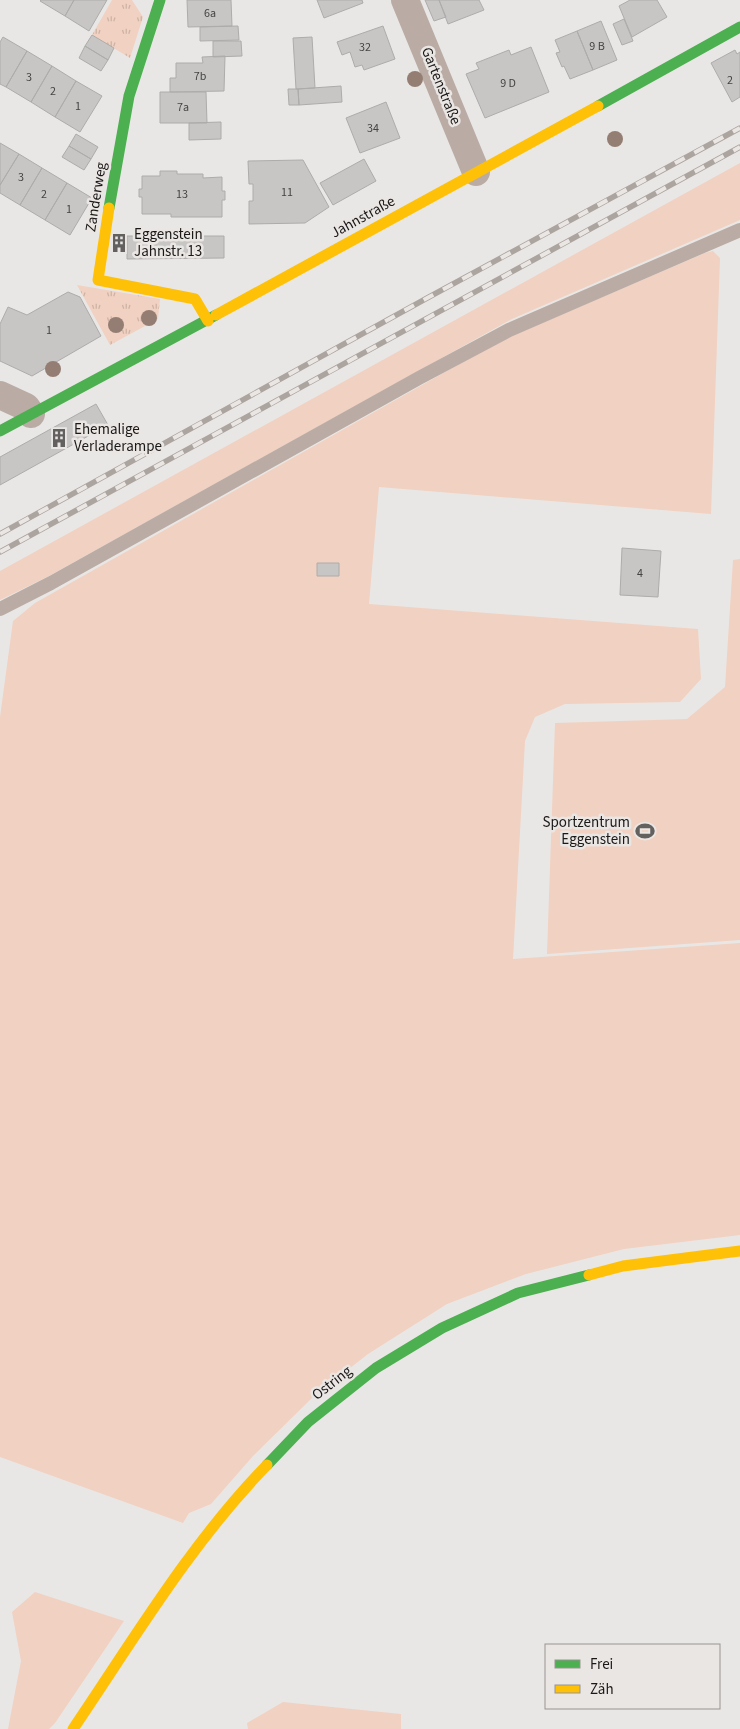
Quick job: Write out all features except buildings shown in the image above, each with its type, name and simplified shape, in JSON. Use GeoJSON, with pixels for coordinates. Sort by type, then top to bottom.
{"type":"FeatureCollection","features":[{"type":"Feature","properties":{"kind":"street","name":"Zanderweg"},"geometry":{"type":"LineString","coordinates":[[160,0],[129,96],[98,280],[195,299],[208,321]]}},
{"type":"Feature","properties":{"kind":"street","name":"Gartenstraße"},"geometry":{"type":"LineString","coordinates":[[406,0],[476,172]]}},
{"type":"Feature","properties":{"kind":"street","name":"Jahnstraße"},"geometry":{"type":"LineString","coordinates":[[0,431],[208,321],[740,28]]}},
{"type":"Feature","properties":{"kind":"street"},"geometry":{"type":"LineString","coordinates":[[0,395],[26,406],[32,414]]}},
{"type":"Feature","properties":{"kind":"street","name":"Ostring"},"geometry":{"type":"LineString","coordinates":[[72,1729],[167,1590],[206,1536],[247,1485],[308,1422],[376,1368],[442,1328],[518,1293],[623,1266],[740,1251]]}},
{"type":"Feature","properties":{"kind":"lane"},"geometry":{"type":"LineString","coordinates":[[0,609],[51,583],[418,378],[508,330],[740,230]]}},
{"type":"Feature","properties":{"kind":"green space"},"geometry":{"type":"Polygon","coordinates":[[[112,0],[132,0],[143,17],[130,58],[92,35],[112,0]]]}},
{"type":"Feature","properties":{"kind":"green space"},"geometry":{"type":"Polygon","coordinates":[[[740,163],[740,220],[512,319],[49,576],[0,600],[0,571],[740,163]]]}},
{"type":"Feature","properties":{"kind":"green space"},"geometry":{"type":"Polygon","coordinates":[[[713,251],[720,258],[711,514],[379,487],[369,604],[698,629],[701,679],[680,702],[565,704],[535,717],[525,741],[513,959],[740,943],[740,1235],[624,1249],[526,1274],[447,1304],[368,1354],[313,1397],[253,1456],[211,1504],[189,1513],[183,1523],[0,1457],[0,717],[13,621],[35,603],[502,340],[713,251]]]}},
{"type":"Feature","properties":{"kind":"green space"},"geometry":{"type":"Polygon","coordinates":[[[77,285],[160,299],[158,319],[110,345],[77,285]]]}},
{"type":"Feature","properties":{"kind":"green space","name":"Sportzentrum Eggenstein"},"geometry":{"type":"Polygon","coordinates":[[[740,559],[740,940],[547,954],[555,723],[687,719],[725,687],[733,560],[740,559]]]}},
{"type":"Feature","properties":{"kind":"green space"},"geometry":{"type":"Polygon","coordinates":[[[35,1592],[124,1621],[55,1723],[49,1729],[8,1729],[21,1661],[12,1612],[35,1592]]]}},
{"type":"Feature","properties":{"kind":"green space"},"geometry":{"type":"Polygon","coordinates":[[[283,1702],[401,1714],[401,1729],[248,1729],[247,1723],[283,1702]]]}},
{"type":"Feature","properties":{"kind":"railway"},"geometry":{"type":"LineString","coordinates":[[0,534],[740,128]]}},
{"type":"Feature","properties":{"kind":"railway"},"geometry":{"type":"LineString","coordinates":[[0,552],[740,147]]}},
{"type":"Feature","properties":{"kind":"traffic: fast"},"geometry":{"type":"LineString","coordinates":[[109,208],[129,96],[160,0]]}},
{"type":"Feature","properties":{"kind":"traffic: fast"},"geometry":{"type":"LineString","coordinates":[[598,106],[740,27]]}},
{"type":"Feature","properties":{"kind":"traffic: fast"},"geometry":{"type":"LineString","coordinates":[[0,431],[216,315]]}},
{"type":"Feature","properties":{"kind":"traffic: fast"},"geometry":{"type":"LineString","coordinates":[[267,1465],[308,1422],[376,1368],[442,1328],[518,1293],[589,1275]]}},
{"type":"Feature","properties":{"kind":"traffic: slow"},"geometry":{"type":"LineString","coordinates":[[216,315],[598,106]]}},
{"type":"Feature","properties":{"kind":"traffic: slow"},"geometry":{"type":"LineString","coordinates":[[109,208],[98,280],[195,299],[208,321]]}},
{"type":"Feature","properties":{"kind":"traffic: slow"},"geometry":{"type":"LineString","coordinates":[[589,1275],[623,1266],[740,1251]]}},
{"type":"Feature","properties":{"kind":"traffic: slow"},"geometry":{"type":"LineString","coordinates":[[73,1729],[188,1559],[239,1495],[267,1465]]}},
{"type":"Feature","properties":{"kind":"place","name":"Eggenstein Jahnstr. 13"},"geometry":{"type":"Point","coordinates":[119,243]}},
{"type":"Feature","properties":{"kind":"place","name":"Ehemalige Verladerampe"},"geometry":{"type":"Point","coordinates":[59,438]}},
{"type":"Feature","properties":{"kind":"place","name":"Sportzentrum Eggenstein"},"geometry":{"type":"Point","coordinates":[645,831]}}]}
